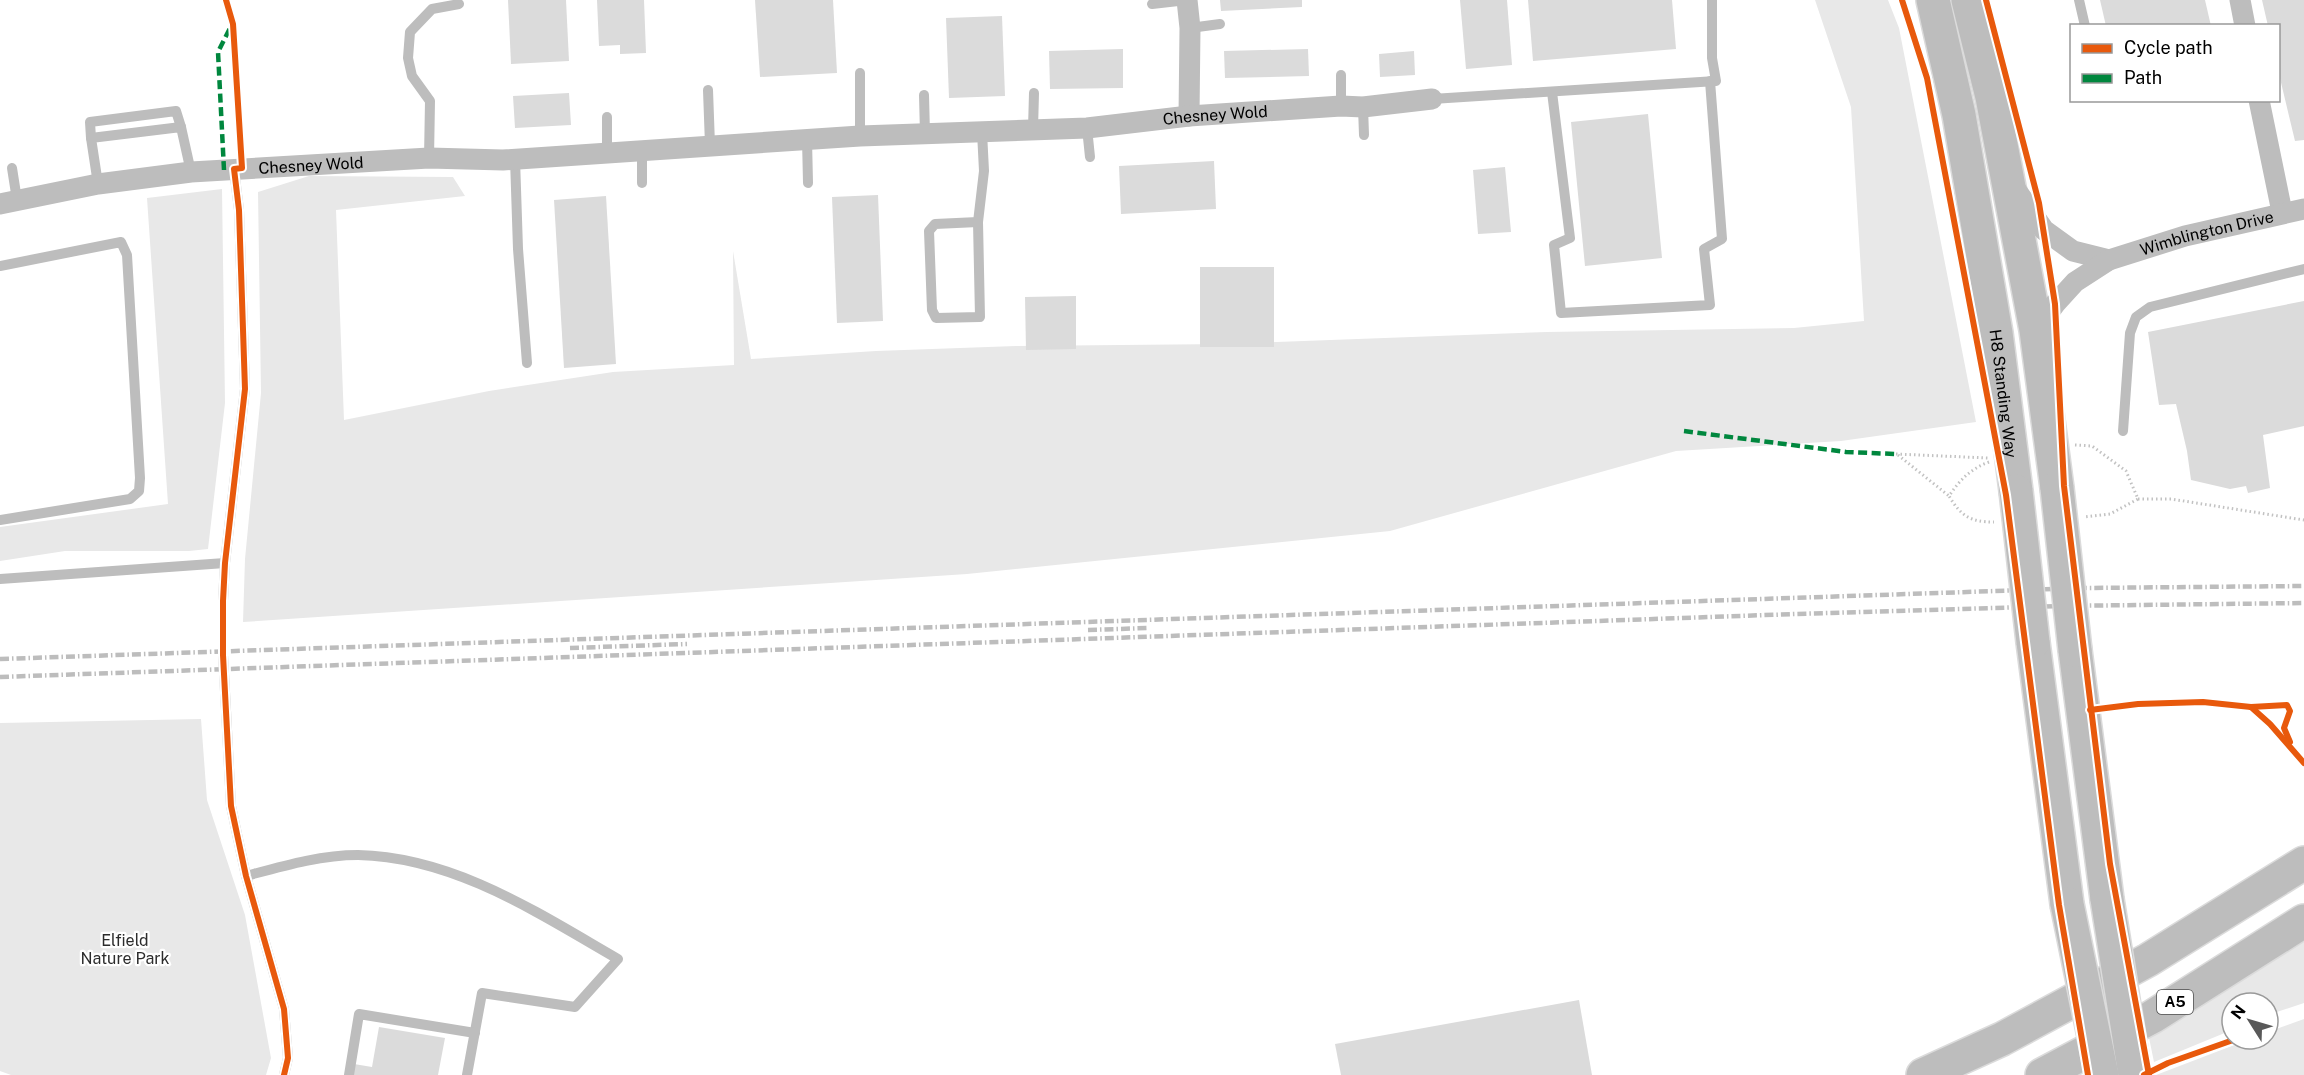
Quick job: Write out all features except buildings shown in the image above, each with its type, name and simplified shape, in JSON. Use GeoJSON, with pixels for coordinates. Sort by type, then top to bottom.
{"type":"FeatureCollection","features":[{"type":"Feature","properties":{"kind":"highway","name":"H8 Standing Way"},"geometry":{"type":"LineString","coordinates":[[1933,0],[1959,115],[1996,333],[2067,904],[2102,1075]]}},
{"type":"Feature","properties":{"kind":"highway"},"geometry":{"type":"LineString","coordinates":[[1968,0],[1992,97],[2036,330],[2107,898],[2135,1075]]}},
{"type":"Feature","properties":{"kind":"highway"},"geometry":{"type":"LineString","coordinates":[[1923,1075],[2002,1039],[2148,960],[2304,863]]}},
{"type":"Feature","properties":{"kind":"highway","name":"A5"},"geometry":{"type":"LineString","coordinates":[[2042,1075],[2152,1017],[2304,921]]}},
{"type":"Feature","properties":{"kind":"street"},"geometry":{"type":"LineString","coordinates":[[1187,0],[1190,28],[1189,117]]}},
{"type":"Feature","properties":{"kind":"street"},"geometry":{"type":"LineString","coordinates":[[2240,0],[2245,24]]}},
{"type":"Feature","properties":{"kind":"street","name":"Chesney Wold"},"geometry":{"type":"LineString","coordinates":[[8,202],[98,184],[191,171],[429,158],[515,159],[860,136],[1087,128],[1189,117],[1341,106],[1363,107],[1432,99]]}},
{"type":"Feature","properties":{"kind":"street"},"geometry":{"type":"LineString","coordinates":[[2259,102],[2282,212]]}},
{"type":"Feature","properties":{"kind":"street"},"geometry":{"type":"LineString","coordinates":[[2007,176],[2044,230],[2073,251],[2109,260]]}},
{"type":"Feature","properties":{"kind":"street","name":"Wimblington Drive"},"geometry":{"type":"LineString","coordinates":[[2036,330],[2074,282],[2109,260],[2185,236],[2282,212],[2304,209]]}},
{"type":"Feature","properties":{"kind":"lane"},"geometry":{"type":"LineString","coordinates":[[1152,4],[1187,0]]}},
{"type":"Feature","properties":{"kind":"lane"},"geometry":{"type":"LineString","coordinates":[[1432,99],[1716,81],[1712,58],[1712,0]]}},
{"type":"Feature","properties":{"kind":"lane"},"geometry":{"type":"LineString","coordinates":[[2079,0],[2085,24]]}},
{"type":"Feature","properties":{"kind":"lane"},"geometry":{"type":"LineString","coordinates":[[429,158],[432,119],[430,101],[412,76],[408,58],[410,32],[432,9],[459,4]]}},
{"type":"Feature","properties":{"kind":"lane"},"geometry":{"type":"LineString","coordinates":[[1190,28],[1220,24]]}},
{"type":"Feature","properties":{"kind":"lane"},"geometry":{"type":"LineString","coordinates":[[860,73],[860,136]]}},
{"type":"Feature","properties":{"kind":"lane"},"geometry":{"type":"LineString","coordinates":[[1341,75],[1341,106]]}},
{"type":"Feature","properties":{"kind":"lane"},"geometry":{"type":"LineString","coordinates":[[1552,92],[1570,238],[1554,245],[1561,313],[1710,305],[1704,249],[1722,239],[1710,81]]}},
{"type":"Feature","properties":{"kind":"lane"},"geometry":{"type":"LineString","coordinates":[[708,90],[710,145]]}},
{"type":"Feature","properties":{"kind":"lane"},"geometry":{"type":"LineString","coordinates":[[1033,129],[1034,93]]}},
{"type":"Feature","properties":{"kind":"lane"},"geometry":{"type":"LineString","coordinates":[[924,95],[925,134]]}},
{"type":"Feature","properties":{"kind":"lane"},"geometry":{"type":"LineString","coordinates":[[1363,107],[1364,135]]}},
{"type":"Feature","properties":{"kind":"lane"},"geometry":{"type":"LineString","coordinates":[[98,184],[90,122],[176,111],[191,171]]}},
{"type":"Feature","properties":{"kind":"lane"},"geometry":{"type":"LineString","coordinates":[[607,117],[607,153]]}},
{"type":"Feature","properties":{"kind":"lane"},"geometry":{"type":"LineString","coordinates":[[91,138],[181,127]]}},
{"type":"Feature","properties":{"kind":"lane"},"geometry":{"type":"LineString","coordinates":[[1087,128],[1090,157]]}},
{"type":"Feature","properties":{"kind":"lane"},"geometry":{"type":"LineString","coordinates":[[978,222],[935,224],[931,227],[932,310],[936,318],[980,317],[978,222],[984,171],[982,132]]}},
{"type":"Feature","properties":{"kind":"lane"},"geometry":{"type":"LineString","coordinates":[[807,139],[808,183]]}},
{"type":"Feature","properties":{"kind":"lane"},"geometry":{"type":"LineString","coordinates":[[642,150],[642,183]]}},
{"type":"Feature","properties":{"kind":"lane"},"geometry":{"type":"LineString","coordinates":[[515,159],[518,249],[526,363]]}},
{"type":"Feature","properties":{"kind":"lane","name":"Chesney Wold"},"geometry":{"type":"LineString","coordinates":[[8,202],[12,168]]}},
{"type":"Feature","properties":{"kind":"lane"},"geometry":{"type":"LineString","coordinates":[[234,169],[239,210],[245,389],[225,563],[223,655],[231,806],[246,876],[284,1009],[288,1058],[284,1075]]}},
{"type":"Feature","properties":{"kind":"lane"},"geometry":{"type":"LineString","coordinates":[[0,266],[121,242],[127,255],[140,478],[139,491],[130,499],[0,520]]}},
{"type":"Feature","properties":{"kind":"lane"},"geometry":{"type":"LineString","coordinates":[[2123,431],[2130,333],[2136,317],[2150,307],[2304,269]]}},
{"type":"Feature","properties":{"kind":"lane"},"geometry":{"type":"LineString","coordinates":[[0,579],[225,563]]}},
{"type":"Feature","properties":{"kind":"lane"},"geometry":{"type":"LineString","coordinates":[[246,876],[308,860],[358,855],[402,860],[439,869],[483,885],[530,908],[618,959],[575,1007],[482,993],[467,1075]]}},
{"type":"Feature","properties":{"kind":"lane"},"geometry":{"type":"LineString","coordinates":[[349,1075],[359,1014],[475,1033]]}},
{"type":"Feature","properties":{"kind":"path"},"geometry":{"type":"LineString","coordinates":[[2072,445],[2092,446],[2107,455],[2126,471],[2138,499]]}},
{"type":"Feature","properties":{"kind":"path"},"geometry":{"type":"LineString","coordinates":[[1949,496],[1960,478],[1990,460],[1896,454],[1949,496],[1956,509],[1968,519],[2001,522]]}},
{"type":"Feature","properties":{"kind":"path"},"geometry":{"type":"LineString","coordinates":[[2088,516],[2110,514],[2138,499],[2171,499],[2304,520]]}},
{"type":"Feature","properties":{"kind":"green space"},"geometry":{"type":"Polygon","coordinates":[[[1815,0],[1888,0],[1899,28],[1976,422],[1841,441],[1676,451],[1390,531],[967,574],[243,622],[245,559],[261,393],[258,192],[309,176],[453,177],[465,196],[336,210],[344,420],[489,391],[613,372],[734,365],[733,251],[751,359],[876,351],[1016,346],[1226,344],[1547,332],[1794,328],[1864,321],[1851,107],[1815,0]]]}},
{"type":"Feature","properties":{"kind":"green space"},"geometry":{"type":"Polygon","coordinates":[[[222,189],[225,403],[208,549],[65,551],[0,561],[0,527],[168,504],[147,198],[222,189]]]}},
{"type":"Feature","properties":{"kind":"green space","name":"Elfield Nature Park"},"geometry":{"type":"Polygon","coordinates":[[[201,719],[207,800],[245,915],[271,1058],[266,1075],[11,1075],[0,1071],[0,723],[201,719]]]}},
{"type":"Feature","properties":{"kind":"green space"},"geometry":{"type":"Polygon","coordinates":[[[2304,940],[2304,1003],[2280,1011],[2280,991],[2220,991],[2220,1035],[2154,1062],[2147,1028],[2262,968],[2304,940]]]}},
{"type":"Feature","properties":{"kind":"green space"},"geometry":{"type":"Polygon","coordinates":[[[2304,1019],[2304,1075],[2156,1075],[2220,1050],[2280,1051],[2280,1028],[2304,1019]]]}},
{"type":"Feature","properties":{"kind":"railway"},"geometry":{"type":"LineString","coordinates":[[0,659],[2084,588],[2304,586]]}},
{"type":"Feature","properties":{"kind":"railway"},"geometry":{"type":"LineString","coordinates":[[0,677],[1796,614],[2059,606],[2304,603]]}},
{"type":"Feature","properties":{"kind":"railway"},"geometry":{"type":"LineString","coordinates":[[1088,630],[1148,628]]}},
{"type":"Feature","properties":{"kind":"railway"},"geometry":{"type":"LineString","coordinates":[[570,648],[687,644]]}},
{"type":"Feature","properties":{"kind":"marked path"},"geometry":{"type":"LineString","coordinates":[[224,170],[218,52],[231,26]]}},
{"type":"Feature","properties":{"kind":"marked path"},"geometry":{"type":"LineString","coordinates":[[1684,431],[1846,452],[1896,454]]}},
{"type":"Feature","properties":{"kind":"cycle path"},"geometry":{"type":"LineString","coordinates":[[226,0],[233,24],[242,168],[234,169],[239,210],[245,389],[225,563],[223,601],[223,655],[231,806],[246,876],[284,1009],[288,1058],[284,1075]]}},
{"type":"Feature","properties":{"kind":"cycle path"},"geometry":{"type":"LineString","coordinates":[[1902,0],[1927,78],[2006,495],[2059,905],[2088,1075]]}},
{"type":"Feature","properties":{"kind":"cycle path"},"geometry":{"type":"LineString","coordinates":[[1986,0],[2039,203],[2055,304],[2064,486],[2110,864],[2149,1075]]}},
{"type":"Feature","properties":{"kind":"cycle path"},"geometry":{"type":"LineString","coordinates":[[2090,710],[2138,704],[2203,702],[2251,707],[2270,724],[2304,763]]}},
{"type":"Feature","properties":{"kind":"cycle path"},"geometry":{"type":"LineString","coordinates":[[2251,707],[2287,705],[2290,711],[2284,728],[2290,742]]}},
{"type":"Feature","properties":{"kind":"cycle path"},"geometry":{"type":"LineString","coordinates":[[2144,1075],[2168,1063],[2220,1045]]}}]}
